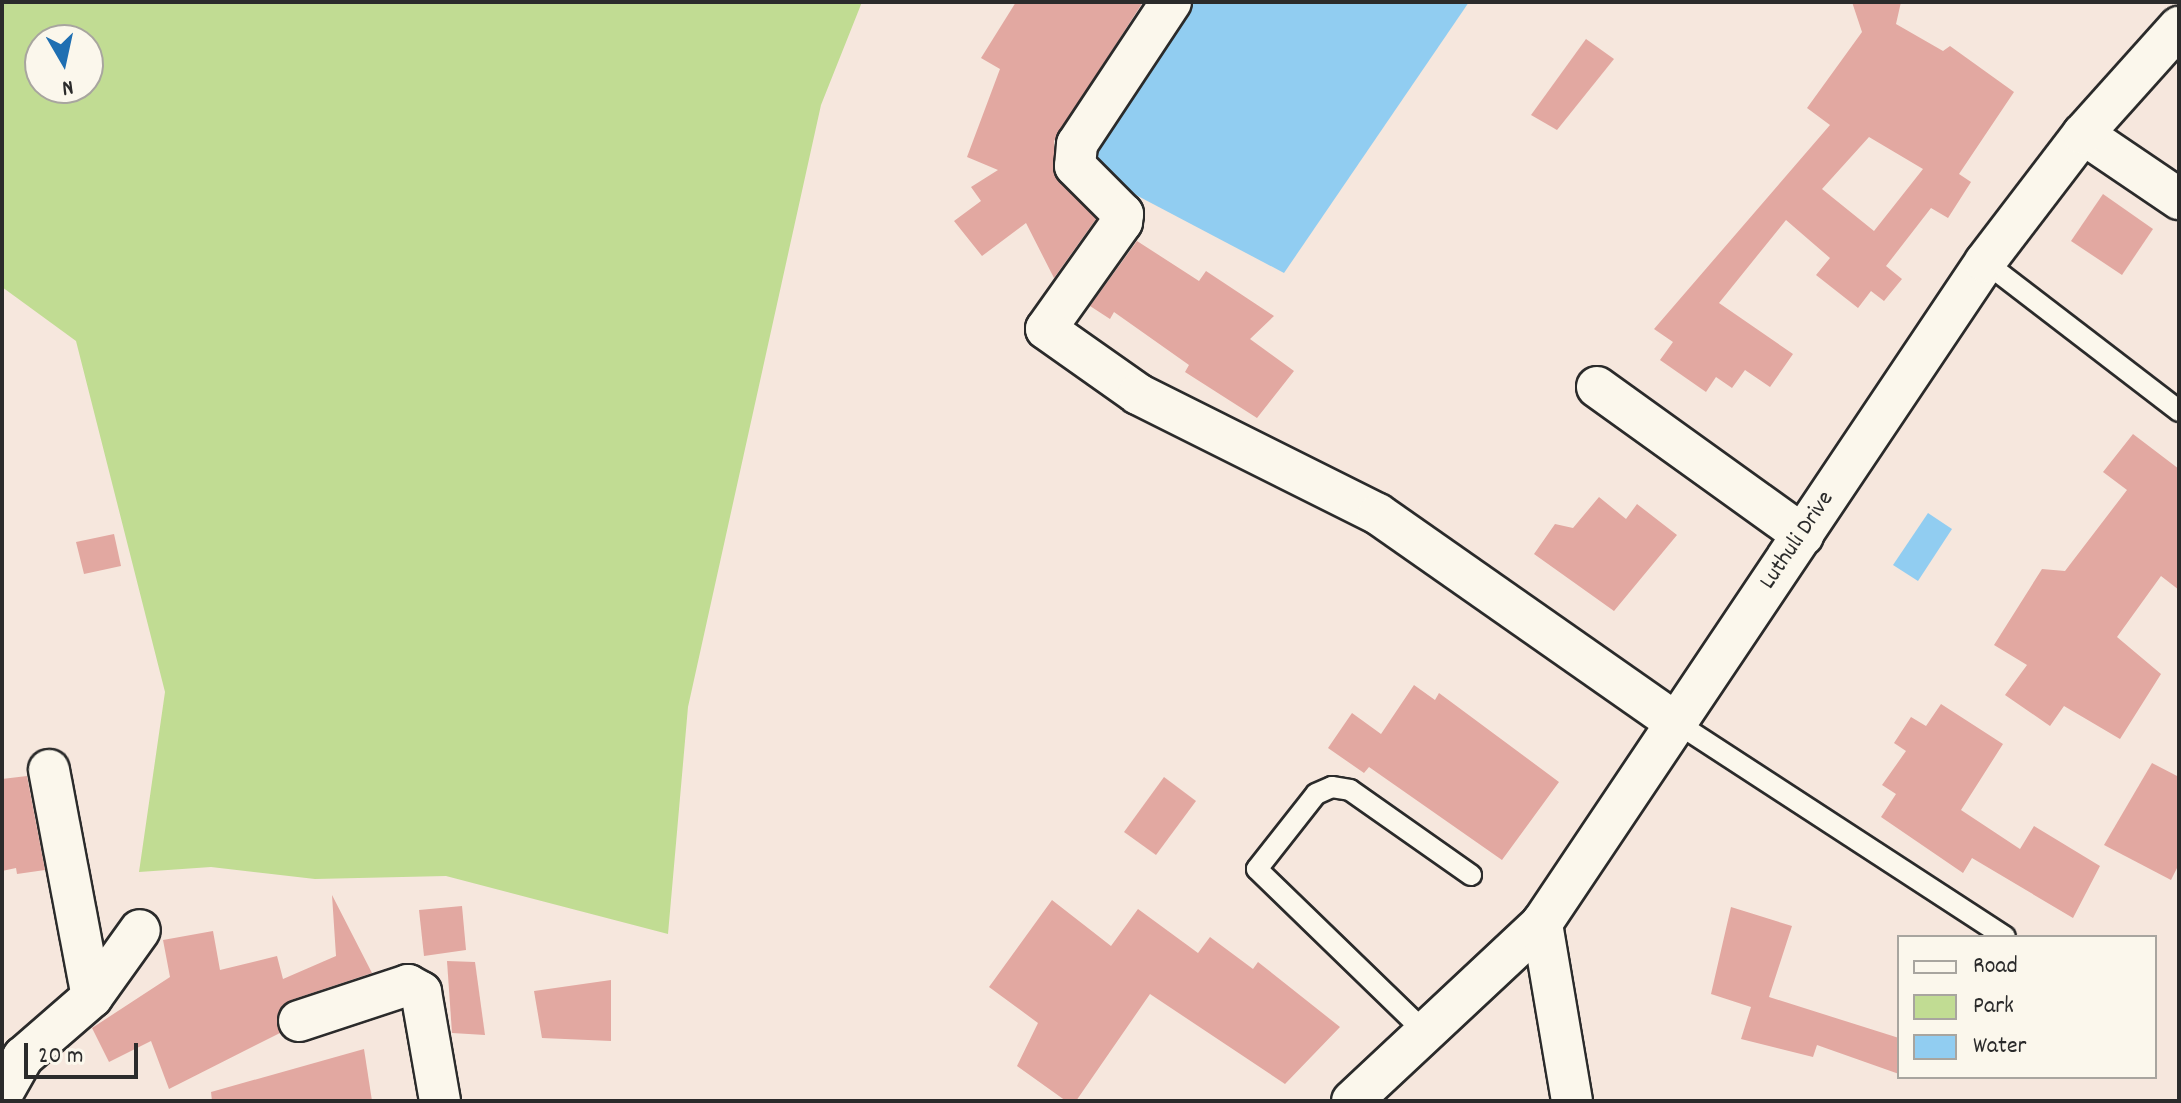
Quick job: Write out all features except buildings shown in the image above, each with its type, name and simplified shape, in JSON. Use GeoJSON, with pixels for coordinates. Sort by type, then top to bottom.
{"type":"FeatureCollection","features":[{"type":"Feature","properties":{"kind":"street"},"geometry":{"type":"LineString","coordinates":[[1171,2],[1077,144],[1075,166],[1123,214],[1122,222],[1046,329],[1138,394],[1378,514],[1674,721]]}},
{"type":"Feature","properties":{"kind":"street","name":"Luthuli Drive"},"geometry":{"type":"LineString","coordinates":[[1352,1101],[1542,923],[1674,721],[1803,535],[1985,262],[2083,134],[2179,27]]}},
{"type":"Feature","properties":{"kind":"street"},"geometry":{"type":"LineString","coordinates":[[2083,134],[2179,199]]}},
{"type":"Feature","properties":{"kind":"street"},"geometry":{"type":"LineString","coordinates":[[1597,387],[1803,535]]}},
{"type":"Feature","properties":{"kind":"street"},"geometry":{"type":"LineString","coordinates":[[49,770],[92,997]]}},
{"type":"Feature","properties":{"kind":"street"},"geometry":{"type":"LineString","coordinates":[[1542,923],[1572,1101]]}},
{"type":"Feature","properties":{"kind":"street"},"geometry":{"type":"LineString","coordinates":[[2,1094],[23,1057],[92,997],[140,930]]}},
{"type":"Feature","properties":{"kind":"street"},"geometry":{"type":"LineString","coordinates":[[299,1021],[408,985],[421,992],[440,1101]]}},
{"type":"Feature","properties":{"kind":"lane"},"geometry":{"type":"LineString","coordinates":[[1985,262],[2179,411]]}},
{"type":"Feature","properties":{"kind":"lane"},"geometry":{"type":"LineString","coordinates":[[1674,721],[2002,935]]}},
{"type":"Feature","properties":{"kind":"lane"},"geometry":{"type":"LineString","coordinates":[[1425,1032],[1257,869],[1316,794],[1332,787],[1350,790],[1471,875]]}},
{"type":"Feature","properties":{"kind":"green space"},"geometry":{"type":"Polygon","coordinates":[[[2,2],[862,2],[821,105],[688,707],[668,934],[446,876],[315,879],[211,867],[139,872],[165,692],[76,341],[2,287],[2,2]]]}},
{"type":"Feature","properties":{"kind":"water"},"geometry":{"type":"Polygon","coordinates":[[[1183,2],[1469,2],[1284,273],[1079,165],[1183,2]]]}},
{"type":"Feature","properties":{"kind":"water"},"geometry":{"type":"Polygon","coordinates":[[[1928,513],[1952,529],[1918,581],[1893,565],[1928,513]]]}}]}
